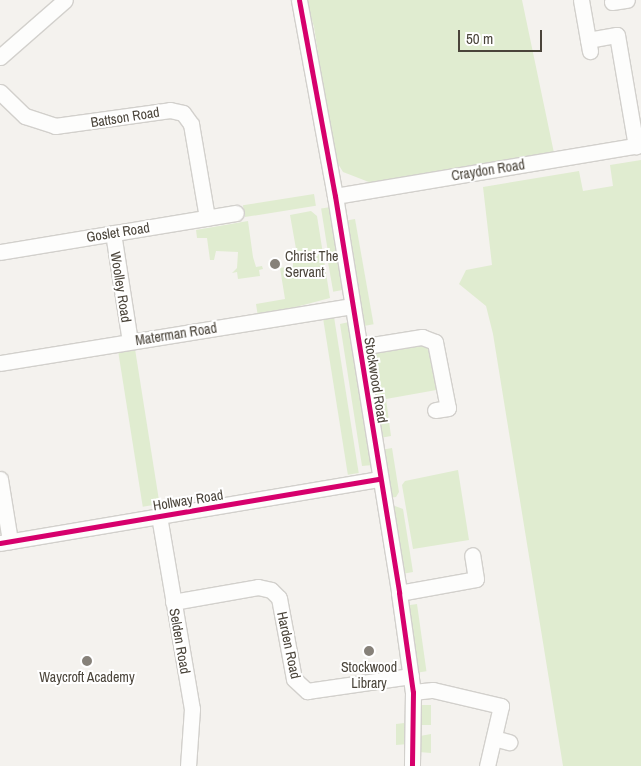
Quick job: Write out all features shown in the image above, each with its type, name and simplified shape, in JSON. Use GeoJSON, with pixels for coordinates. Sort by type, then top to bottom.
{"type":"FeatureCollection","features":[{"type":"Feature","properties":{"kind":"street"},"geometry":{"type":"LineString","coordinates":[[0,57],[65,0]]}},
{"type":"Feature","properties":{"kind":"street","name":"Stockwood Road"},"geometry":{"type":"LineString","coordinates":[[299,0],[335,196],[399,592],[412,684],[412,766]]}},
{"type":"Feature","properties":{"kind":"street"},"geometry":{"type":"LineString","coordinates":[[581,0],[589,45],[617,35],[639,146]]}},
{"type":"Feature","properties":{"kind":"street","name":"Battson Road"},"geometry":{"type":"LineString","coordinates":[[0,92],[25,116],[55,126],[170,110],[183,114],[191,124],[207,218]]}},
{"type":"Feature","properties":{"kind":"street","name":"Craydon Road"},"geometry":{"type":"LineString","coordinates":[[335,196],[639,146]]}},
{"type":"Feature","properties":{"kind":"street","name":"Goslet Road"},"geometry":{"type":"LineString","coordinates":[[0,252],[236,213]]}},
{"type":"Feature","properties":{"kind":"street","name":"Woolley Road"},"geometry":{"type":"LineString","coordinates":[[113,233],[130,341]]}},
{"type":"Feature","properties":{"kind":"street","name":"Materman Road"},"geometry":{"type":"LineString","coordinates":[[0,362],[352,306]]}},
{"type":"Feature","properties":{"kind":"street"},"geometry":{"type":"LineString","coordinates":[[360,348],[422,336],[435,342],[448,408],[435,410]]}},
{"type":"Feature","properties":{"kind":"street"},"geometry":{"type":"LineString","coordinates":[[4,475],[5,542]]}},
{"type":"Feature","properties":{"kind":"street","name":"Hollway Road"},"geometry":{"type":"LineString","coordinates":[[5,542],[380,479]]}},
{"type":"Feature","properties":{"kind":"street","name":"Selden Road"},"geometry":{"type":"LineString","coordinates":[[159,516],[192,709],[188,766]]}},
{"type":"Feature","properties":{"kind":"street"},"geometry":{"type":"LineString","coordinates":[[399,592],[476,579],[472,555]]}},
{"type":"Feature","properties":{"kind":"street","name":"Harden Road"},"geometry":{"type":"LineString","coordinates":[[173,602],[258,587],[271,590],[279,598],[294,679],[307,691],[412,684]]}},
{"type":"Feature","properties":{"kind":"street"},"geometry":{"type":"LineString","coordinates":[[412,684],[433,690],[502,702],[487,766]]}},
{"type":"Feature","properties":{"kind":"street"},"geometry":{"type":"LineString","coordinates":[[494,738],[509,742]]}},
{"type":"Feature","properties":{"kind":"green space"},"geometry":{"type":"Polygon","coordinates":[[[306,0],[522,0],[554,153],[374,184],[343,172],[334,157],[314,27],[306,0]]]}},
{"type":"Feature","properties":{"kind":"green space"},"geometry":{"type":"Polygon","coordinates":[[[641,160],[641,766],[563,766],[493,334],[486,306],[459,284],[466,270],[492,265],[483,187],[579,171],[583,191],[613,186],[610,165],[641,160]]]}},
{"type":"Feature","properties":{"kind":"green space"},"geometry":{"type":"Polygon","coordinates":[[[314,194],[316,206],[245,217],[243,205],[314,194]]]}},
{"type":"Feature","properties":{"kind":"green space"},"geometry":{"type":"Polygon","coordinates":[[[331,207],[339,257],[329,259],[321,209],[331,207]]]}},
{"type":"Feature","properties":{"kind":"green space"},"geometry":{"type":"Polygon","coordinates":[[[311,211],[317,216],[330,298],[258,317],[256,304],[285,299],[280,268],[293,266],[293,262],[298,260],[290,215],[311,211]]]}},
{"type":"Feature","properties":{"kind":"green space"},"geometry":{"type":"Polygon","coordinates":[[[355,219],[374,324],[364,326],[345,221],[355,219]]]}},
{"type":"Feature","properties":{"kind":"green space"},"geometry":{"type":"Polygon","coordinates":[[[248,221],[256,267],[262,266],[263,269],[259,270],[260,276],[238,279],[237,272],[232,273],[237,268],[238,252],[216,251],[214,260],[210,260],[207,238],[197,238],[196,230],[248,221]]]}},
{"type":"Feature","properties":{"kind":"green space"},"geometry":{"type":"Polygon","coordinates":[[[340,261],[345,290],[333,292],[328,263],[340,261]]]}},
{"type":"Feature","properties":{"kind":"green space"},"geometry":{"type":"Polygon","coordinates":[[[334,317],[359,473],[348,475],[323,319],[334,317]]]}},
{"type":"Feature","properties":{"kind":"green space"},"geometry":{"type":"Polygon","coordinates":[[[349,322],[373,465],[362,466],[340,324],[349,322]]]}},
{"type":"Feature","properties":{"kind":"green space"},"geometry":{"type":"Polygon","coordinates":[[[428,343],[442,389],[386,399],[391,436],[380,438],[368,354],[373,349],[428,343]]]}},
{"type":"Feature","properties":{"kind":"green space"},"geometry":{"type":"Polygon","coordinates":[[[135,349],[160,504],[143,507],[118,352],[135,349]]]}},
{"type":"Feature","properties":{"kind":"green space"},"geometry":{"type":"Polygon","coordinates":[[[392,448],[399,492],[396,497],[389,498],[381,450],[392,448]]]}},
{"type":"Feature","properties":{"kind":"green space"},"geometry":{"type":"Polygon","coordinates":[[[458,470],[469,540],[413,549],[402,485],[405,481],[458,470]]]}},
{"type":"Feature","properties":{"kind":"green space"},"geometry":{"type":"Polygon","coordinates":[[[395,506],[403,509],[413,572],[402,574],[390,508],[395,506]]]}},
{"type":"Feature","properties":{"kind":"green space"},"geometry":{"type":"Polygon","coordinates":[[[417,604],[426,671],[417,673],[407,605],[417,604]]]}},
{"type":"Feature","properties":{"kind":"green space"},"geometry":{"type":"Polygon","coordinates":[[[420,705],[431,705],[431,725],[420,725],[420,705]]]}},
{"type":"Feature","properties":{"kind":"green space"},"geometry":{"type":"Polygon","coordinates":[[[404,723],[408,725],[408,744],[396,745],[396,724],[404,723]]]}},
{"type":"Feature","properties":{"kind":"green space"},"geometry":{"type":"Polygon","coordinates":[[[431,734],[431,753],[419,752],[420,736],[431,734]]]}},
{"type":"Feature","properties":{"kind":"cycle path"},"geometry":{"type":"LineString","coordinates":[[299,0],[335,196],[399,593],[413,692],[412,766]]}},
{"type":"Feature","properties":{"kind":"cycle path"},"geometry":{"type":"LineString","coordinates":[[0,543],[380,479]]}},
{"type":"Feature","properties":{"kind":"place","name":"Christ The Servant"},"geometry":{"type":"Point","coordinates":[275,264]}},
{"type":"Feature","properties":{"kind":"place","name":"Stockwood Library"},"geometry":{"type":"Point","coordinates":[369,651]}},
{"type":"Feature","properties":{"kind":"place","name":"Waycroft Academy"},"geometry":{"type":"Point","coordinates":[87,661]}}]}
